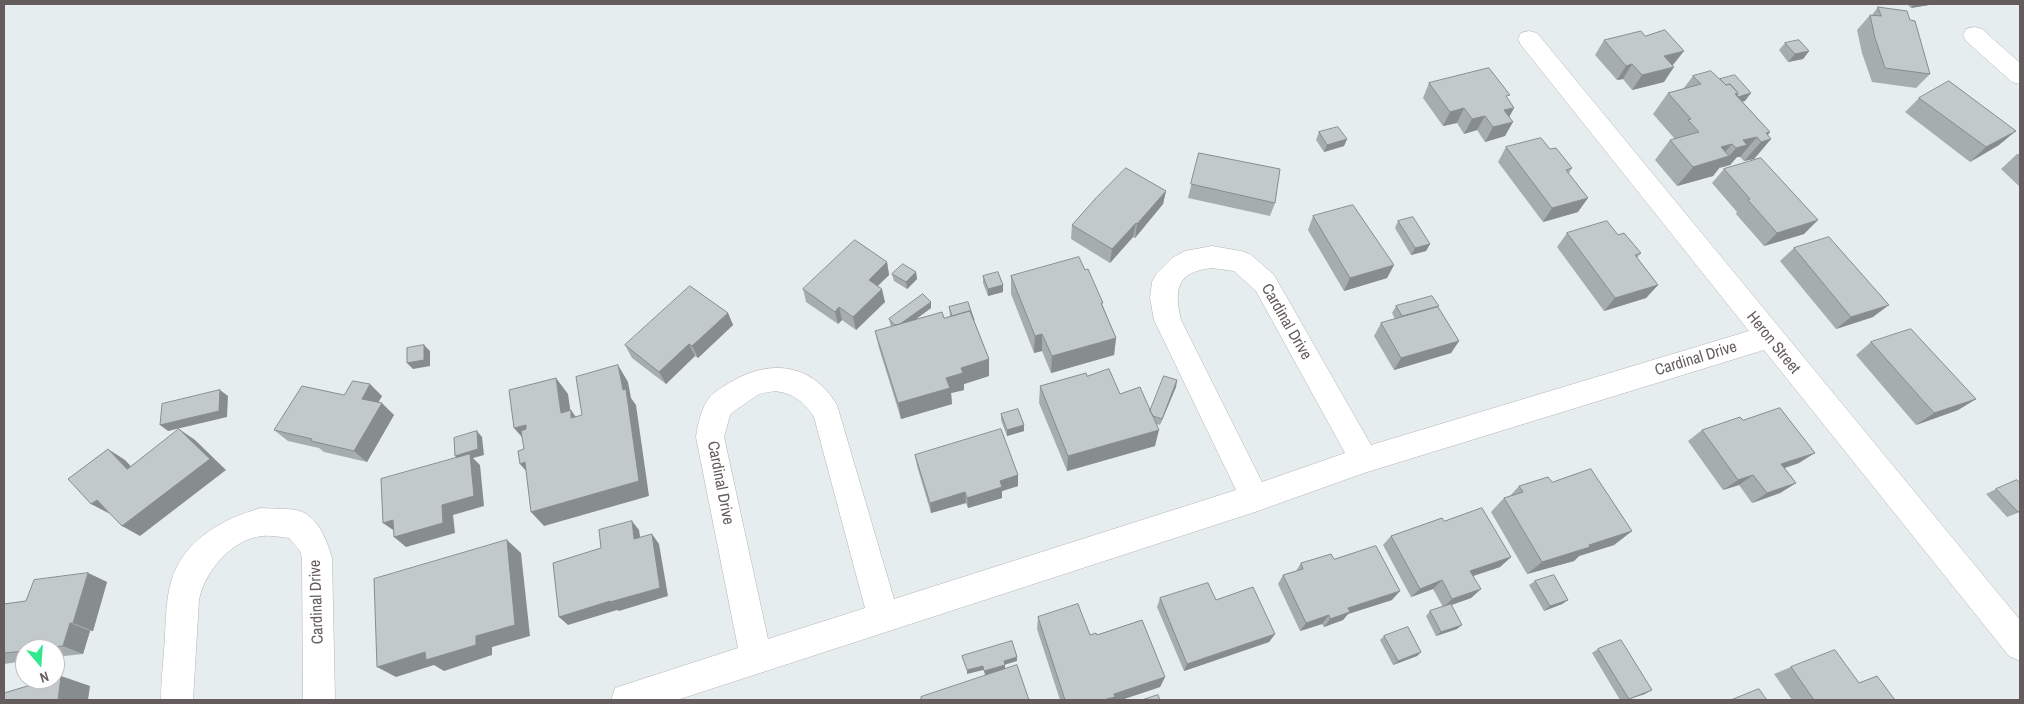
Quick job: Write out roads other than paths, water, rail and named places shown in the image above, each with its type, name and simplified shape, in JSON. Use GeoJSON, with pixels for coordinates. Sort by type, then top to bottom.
{"type":"FeatureCollection","features":[{"type":"Feature","properties":{"kind":"street"},"geometry":{"type":"LineString","coordinates":[[1974,35],[2020,76]]}},
{"type":"Feature","properties":{"kind":"street","name":"Heron Street"},"geometry":{"type":"LineString","coordinates":[[1529,39],[2020,645]]}},
{"type":"Feature","properties":{"kind":"street","name":"Cardinal Drive"},"geometry":{"type":"LineString","coordinates":[[1255,498],[1168,320],[1163,298],[1165,282],[1181,266],[1194,259],[1212,257],[1241,262],[1257,274],[1265,283],[1364,460]]}},
{"type":"Feature","properties":{"kind":"street","name":"Cardinal Drive"},"geometry":{"type":"LineString","coordinates":[[627,700],[883,616],[1255,498],[1364,460],[1769,337]]}},
{"type":"Feature","properties":{"kind":"street","name":"Cardinal Drive"},"geometry":{"type":"LineString","coordinates":[[756,659],[710,436],[720,406],[747,386],[757,382],[772,380],[797,382],[820,400],[827,414],[883,616]]}},
{"type":"Feature","properties":{"kind":"street","name":"Cardinal Drive"},"geometry":{"type":"LineString","coordinates":[[177,700],[183,600],[187,581],[204,554],[222,538],[241,528],[262,522],[297,524],[313,544],[317,558],[318,700]]}}]}
